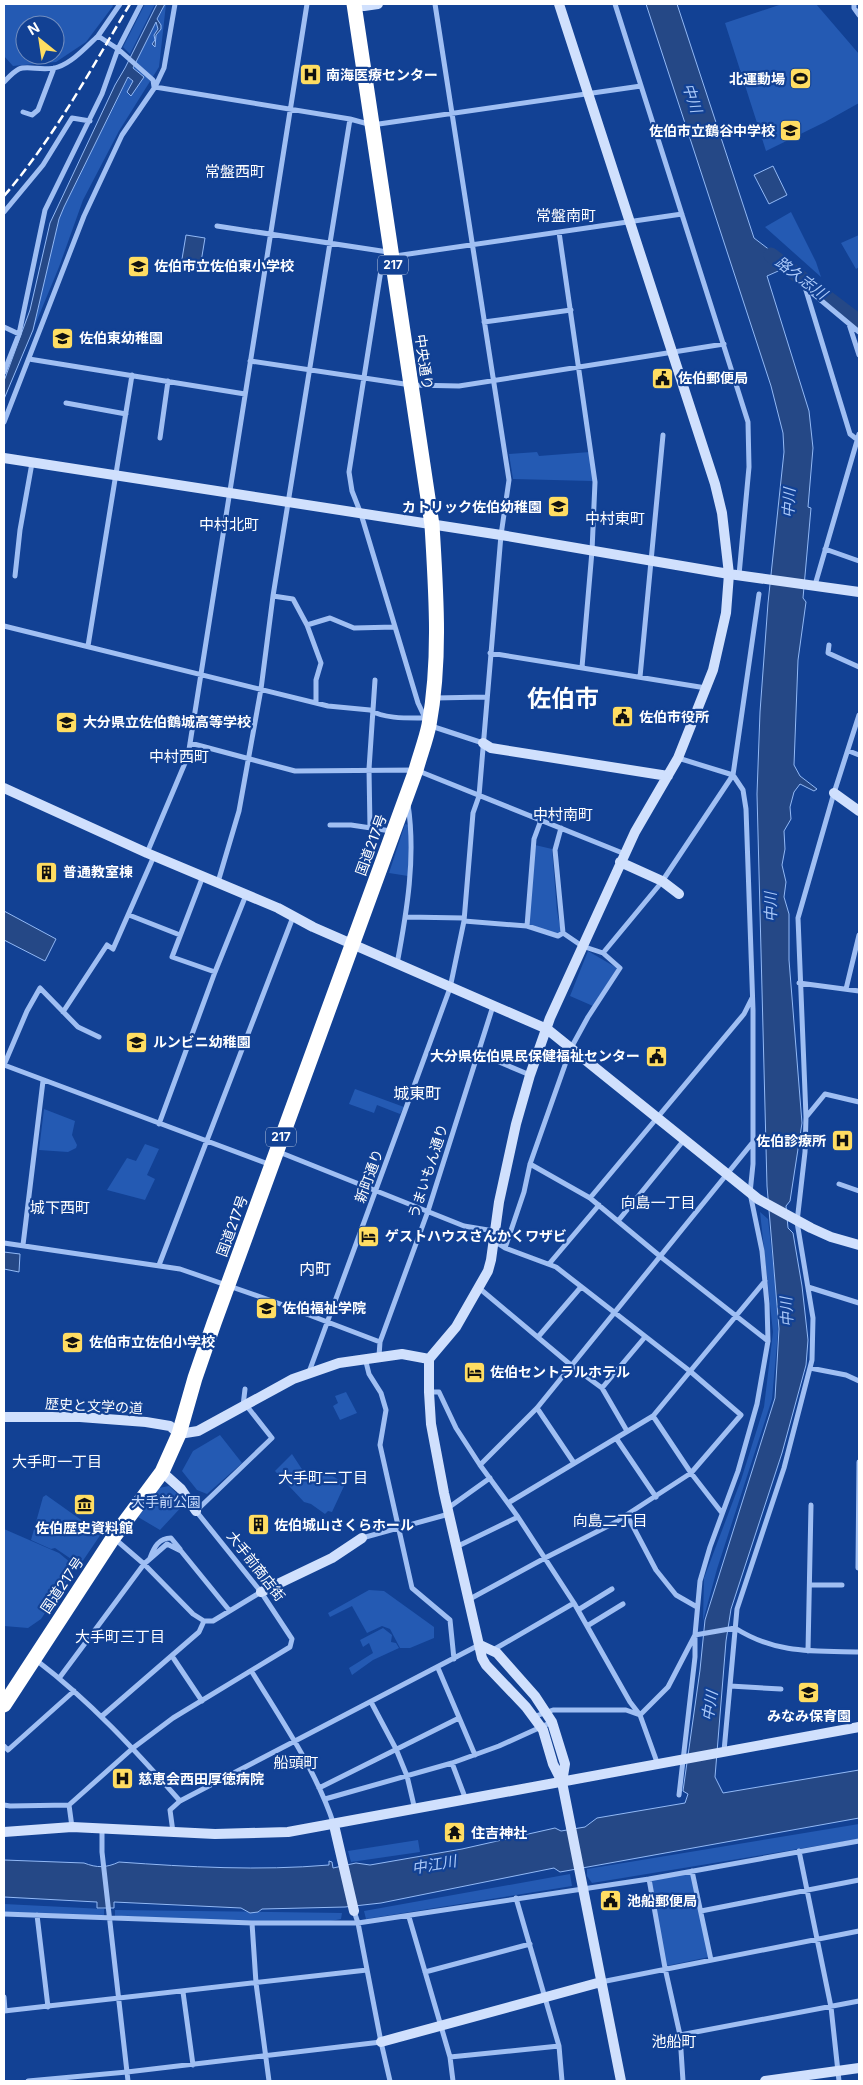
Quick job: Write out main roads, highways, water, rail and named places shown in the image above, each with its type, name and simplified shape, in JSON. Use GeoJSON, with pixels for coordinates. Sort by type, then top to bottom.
{"type":"FeatureCollection","features":[{"type":"Feature","properties":{"kind":"highway","name":"中央通り"},"geometry":{"type":"LineString","coordinates":[[354,4],[432,525],[437,594],[435,673],[427,722]]}},
{"type":"Feature","properties":{"kind":"highway","name":"国道217号"},"geometry":{"type":"LineString","coordinates":[[4,1703],[113,1538],[162,1472],[180,1434],[195,1378],[227,1285],[416,770],[427,722]]}},
{"type":"Feature","properties":{"kind":"water"},"geometry":{"type":"Polygon","coordinates":[[[157,4],[165,4],[157,19],[161,29],[156,35],[155,47],[152,44],[158,29],[156,22],[133,68],[144,77],[131,96],[127,92],[133,81],[128,77],[64,207],[59,219],[33,330],[4,399],[4,381],[30,310],[50,223],[115,85],[157,4]]]}},
{"type":"Feature","properties":{"kind":"water"},"geometry":{"type":"Polygon","coordinates":[[[646,4],[677,4],[754,238],[788,264],[785,268],[767,276],[809,411],[813,448],[808,507],[811,508],[803,598],[806,602],[798,660],[794,765],[800,776],[817,789],[814,791],[800,784],[794,792],[790,807],[791,819],[784,831],[785,849],[782,865],[786,882],[784,897],[789,914],[789,960],[802,1123],[790,1201],[786,1206],[788,1228],[793,1233],[802,1286],[808,1340],[806,1365],[782,1453],[731,1609],[726,1641],[715,1777],[723,1793],[859,1770],[859,1818],[560,1872],[554,1868],[381,1903],[345,1907],[262,1909],[258,1912],[250,1913],[241,1908],[114,1902],[114,1908],[97,1908],[97,1902],[4,1897],[4,1860],[84,1863],[102,1867],[119,1862],[250,1868],[329,1865],[329,1861],[332,1862],[333,1868],[356,1863],[370,1865],[462,1849],[555,1828],[561,1831],[585,1827],[597,1818],[685,1803],[688,1794],[683,1791],[705,1620],[775,1398],[779,1329],[767,1186],[757,794],[760,712],[768,603],[784,452],[783,433],[771,386],[646,4]]]}},
{"type":"Feature","properties":{"kind":"water"},"geometry":{"type":"Polygon","coordinates":[[[773,166],[787,195],[769,204],[754,175],[773,166]]]}},
{"type":"Feature","properties":{"kind":"water"},"geometry":{"type":"Polygon","coordinates":[[[186,235],[205,238],[200,268],[181,265],[186,235]]]}},
{"type":"Feature","properties":{"kind":"water"},"geometry":{"type":"Polygon","coordinates":[[[4,911],[56,939],[45,961],[4,940],[4,911]]]}},
{"type":"Feature","properties":{"kind":"water"},"geometry":{"type":"Polygon","coordinates":[[[4,1252],[20,1254],[19,1272],[4,1269],[4,1252]]]}},
{"type":"Feature","properties":{"kind":"waterway","name":"路久志川"},"geometry":{"type":"LineString","coordinates":[[771,255],[859,322]]}},
{"type":"Feature","properties":{"kind":"railway"},"geometry":{"type":"LineString","coordinates":[[4,196],[56,127],[130,4]]}},
{"type":"Feature","properties":{"kind":"place","name":"南海医療センター"},"geometry":{"type":"Point","coordinates":[310,75]}},
{"type":"Feature","properties":{"kind":"place","name":"北運動場"},"geometry":{"type":"Point","coordinates":[801,79]}},
{"type":"Feature","properties":{"kind":"place","name":"佐伯市立鶴谷中学校"},"geometry":{"type":"Point","coordinates":[791,131]}},
{"type":"Feature","properties":{"kind":"place","name":"佐伯市立佐伯東小学校"},"geometry":{"type":"Point","coordinates":[138,266]}},
{"type":"Feature","properties":{"kind":"place","name":"佐伯東幼稚園"},"geometry":{"type":"Point","coordinates":[63,338]}},
{"type":"Feature","properties":{"kind":"place","name":"佐伯郵便局"},"geometry":{"type":"Point","coordinates":[662,378]}},
{"type":"Feature","properties":{"kind":"place","name":"カトリック佐伯幼稚園"},"geometry":{"type":"Point","coordinates":[558,507]}},
{"type":"Feature","properties":{"kind":"place","name":"佐伯市役所"},"geometry":{"type":"Point","coordinates":[623,717]}},
{"type":"Feature","properties":{"kind":"place","name":"大分県立佐伯鶴城高等学校"},"geometry":{"type":"Point","coordinates":[67,722]}},
{"type":"Feature","properties":{"kind":"place","name":"普通教室棟"},"geometry":{"type":"Point","coordinates":[47,872]}},
{"type":"Feature","properties":{"kind":"place","name":"ルンビニ幼稚園"},"geometry":{"type":"Point","coordinates":[137,1042]}},
{"type":"Feature","properties":{"kind":"place","name":"大分県佐伯県民保健福祉センター"},"geometry":{"type":"Point","coordinates":[656,1056]}},
{"type":"Feature","properties":{"kind":"place","name":"佐伯診療所"},"geometry":{"type":"Point","coordinates":[842,1141]}},
{"type":"Feature","properties":{"kind":"place","name":"ゲストハウスさんかくワザビ"},"geometry":{"type":"Point","coordinates":[369,1236]}},
{"type":"Feature","properties":{"kind":"place","name":"佐伯福祉学院"},"geometry":{"type":"Point","coordinates":[266,1308]}},
{"type":"Feature","properties":{"kind":"place","name":"佐伯市立佐伯小学校"},"geometry":{"type":"Point","coordinates":[73,1342]}},
{"type":"Feature","properties":{"kind":"place","name":"佐伯セントラルホテル"},"geometry":{"type":"Point","coordinates":[474,1372]}},
{"type":"Feature","properties":{"kind":"place","name":"佐伯歴史資料館"},"geometry":{"type":"Point","coordinates":[84,1505]}},
{"type":"Feature","properties":{"kind":"place","name":"佐伯城山さくらホール"},"geometry":{"type":"Point","coordinates":[258,1525]}},
{"type":"Feature","properties":{"kind":"place","name":"みなみ保育園"},"geometry":{"type":"Point","coordinates":[809,1693]}},
{"type":"Feature","properties":{"kind":"place","name":"慈恵会西田厚徳病院"},"geometry":{"type":"Point","coordinates":[122,1779]}},
{"type":"Feature","properties":{"kind":"place","name":"住吉神社"},"geometry":{"type":"Point","coordinates":[455,1833]}},
{"type":"Feature","properties":{"kind":"place","name":"池船郵便局"},"geometry":{"type":"Point","coordinates":[611,1901]}},
{"type":"Feature","properties":{"kind":"district","name":"常盤西町"},"geometry":{"type":"Point","coordinates":[235,172]}},
{"type":"Feature","properties":{"kind":"district","name":"常盤南町"},"geometry":{"type":"Point","coordinates":[566,216]}},
{"type":"Feature","properties":{"kind":"district","name":"中村東町"},"geometry":{"type":"Point","coordinates":[615,519]}},
{"type":"Feature","properties":{"kind":"district","name":"中村北町"},"geometry":{"type":"Point","coordinates":[229,525]}},
{"type":"Feature","properties":{"kind":"district","name":"佐伯市"},"geometry":{"type":"Point","coordinates":[563,699]}},
{"type":"Feature","properties":{"kind":"district","name":"中村西町"},"geometry":{"type":"Point","coordinates":[179,757]}},
{"type":"Feature","properties":{"kind":"district","name":"中村南町"},"geometry":{"type":"Point","coordinates":[563,815]}},
{"type":"Feature","properties":{"kind":"district","name":"城東町"},"geometry":{"type":"Point","coordinates":[417,1093]}},
{"type":"Feature","properties":{"kind":"district","name":"向島一丁目"},"geometry":{"type":"Point","coordinates":[658,1203]}},
{"type":"Feature","properties":{"kind":"district","name":"城下西町"},"geometry":{"type":"Point","coordinates":[60,1208]}},
{"type":"Feature","properties":{"kind":"district","name":"内町"},"geometry":{"type":"Point","coordinates":[315,1269]}},
{"type":"Feature","properties":{"kind":"district","name":"大手町一丁目"},"geometry":{"type":"Point","coordinates":[57,1462]}},
{"type":"Feature","properties":{"kind":"district","name":"大手町二丁目"},"geometry":{"type":"Point","coordinates":[323,1478]}},
{"type":"Feature","properties":{"kind":"district","name":"向島二丁目"},"geometry":{"type":"Point","coordinates":[610,1521]}},
{"type":"Feature","properties":{"kind":"district","name":"大手町三丁目"},"geometry":{"type":"Point","coordinates":[120,1637]}},
{"type":"Feature","properties":{"kind":"district","name":"船頭町"},"geometry":{"type":"Point","coordinates":[296,1763]}},
{"type":"Feature","properties":{"kind":"district","name":"池船町"},"geometry":{"type":"Point","coordinates":[674,2042]}},
{"type":"Feature","properties":{"kind":"water label","name":"中川"},"geometry":{"type":"Point","coordinates":[692,98]}},
{"type":"Feature","properties":{"kind":"water label","name":"中川"},"geometry":{"type":"Point","coordinates":[789,503]}},
{"type":"Feature","properties":{"kind":"water label","name":"中川"},"geometry":{"type":"Point","coordinates":[771,907]}},
{"type":"Feature","properties":{"kind":"water label","name":"中川"},"geometry":{"type":"Point","coordinates":[787,1312]}},
{"type":"Feature","properties":{"kind":"water label","name":"中川"},"geometry":{"type":"Point","coordinates":[710,1706]}},
{"type":"Feature","properties":{"kind":"water label","name":"中江川"},"geometry":{"type":"Point","coordinates":[434,1865]}},
{"type":"Feature","properties":{"kind":"park label","name":"大手前公園"},"geometry":{"type":"Point","coordinates":[166,1502]}}]}
